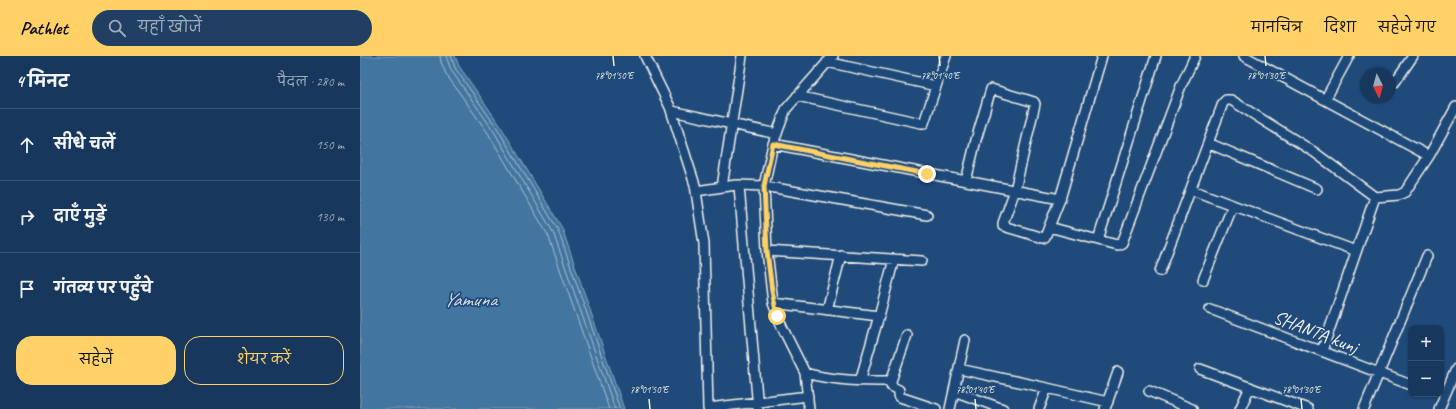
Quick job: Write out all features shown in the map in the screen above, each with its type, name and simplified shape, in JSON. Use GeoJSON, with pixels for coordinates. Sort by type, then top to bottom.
{"type":"FeatureCollection","features":[{"type":"Feature","properties":{"kind":"street"},"geometry":{"type":"LineString","coordinates":[[645,56],[672,111],[696,190],[704,244],[708,409],[758,406],[783,399],[808,396]]}},
{"type":"Feature","properties":{"kind":"street"},"geometry":{"type":"LineString","coordinates":[[722,187],[742,56]]}},
{"type":"Feature","properties":{"kind":"street"},"geometry":{"type":"LineString","coordinates":[[797,96],[921,123],[926,120],[946,56]]}},
{"type":"Feature","properties":{"kind":"street"},"geometry":{"type":"LineString","coordinates":[[966,181],[990,90],[992,89],[1034,102],[1015,190],[1003,226],[1043,238],[1045,237],[1060,199],[1101,56]]}},
{"type":"Feature","properties":{"kind":"street"},"geometry":{"type":"LineString","coordinates":[[1098,240],[1156,56]]}},
{"type":"Feature","properties":{"kind":"street"},"geometry":{"type":"LineString","coordinates":[[1049,227],[1117,245],[1122,243],[1178,93],[1195,56]]}},
{"type":"Feature","properties":{"kind":"street"},"geometry":{"type":"LineString","coordinates":[[1244,56],[1428,156]]}},
{"type":"Feature","properties":{"kind":"street"},"geometry":{"type":"LineString","coordinates":[[1325,100],[1348,56]]}},
{"type":"Feature","properties":{"kind":"street"},"geometry":{"type":"LineString","coordinates":[[1396,81],[1413,56]]}},
{"type":"Feature","properties":{"kind":"street"},"geometry":{"type":"LineString","coordinates":[[809,409],[805,373],[782,327],[773,303],[767,251],[764,186],[773,144],[786,109],[830,59],[936,86]]}},
{"type":"Feature","properties":{"kind":"street"},"geometry":{"type":"LineString","coordinates":[[1160,271],[1192,190],[1223,103],[1226,100],[1231,100],[1314,152],[1375,197],[1399,195],[1405,192],[1428,156],[1456,107]]}},
{"type":"Feature","properties":{"kind":"street"},"geometry":{"type":"LineString","coordinates":[[672,111],[777,134]]}},
{"type":"Feature","properties":{"kind":"street"},"geometry":{"type":"LineString","coordinates":[[1208,143],[1317,189]]}},
{"type":"Feature","properties":{"kind":"street"},"geometry":{"type":"LineString","coordinates":[[773,144],[1060,199]]}},
{"type":"Feature","properties":{"kind":"street"},"geometry":{"type":"LineString","coordinates":[[696,190],[738,185],[764,186],[927,215]]}},
{"type":"Feature","properties":{"kind":"street"},"geometry":{"type":"LineString","coordinates":[[738,185],[758,406]]}},
{"type":"Feature","properties":{"kind":"street"},"geometry":{"type":"LineString","coordinates":[[1192,190],[1356,251]]}},
{"type":"Feature","properties":{"kind":"street"},"geometry":{"type":"LineString","coordinates":[[1322,351],[1375,197]]}},
{"type":"Feature","properties":{"kind":"street"},"geometry":{"type":"LineString","coordinates":[[1203,280],[1232,205]]}},
{"type":"Feature","properties":{"kind":"street"},"geometry":{"type":"LineString","coordinates":[[767,251],[922,261]]}},
{"type":"Feature","properties":{"kind":"street"},"geometry":{"type":"LineString","coordinates":[[827,310],[841,255]]}},
{"type":"Feature","properties":{"kind":"street"},"geometry":{"type":"LineString","coordinates":[[1364,409],[1427,256]]}},
{"type":"Feature","properties":{"kind":"street"},"geometry":{"type":"LineString","coordinates":[[860,381],[894,259]]}},
{"type":"Feature","properties":{"kind":"street"},"geometry":{"type":"LineString","coordinates":[[773,303],[879,316]]}},
{"type":"Feature","properties":{"kind":"street","name":"SHANTA kunj"},"geometry":{"type":"LineString","coordinates":[[1210,309],[1408,384]]}},
{"type":"Feature","properties":{"kind":"street"},"geometry":{"type":"LineString","coordinates":[[907,335],[891,381],[891,386],[900,390],[899,396],[936,409]]}},
{"type":"Feature","properties":{"kind":"street"},"geometry":{"type":"LineString","coordinates":[[950,409],[965,340]]}},
{"type":"Feature","properties":{"kind":"street"},"geometry":{"type":"LineString","coordinates":[[959,369],[1047,388],[1107,406],[1118,372]]}},
{"type":"Feature","properties":{"kind":"street"},"geometry":{"type":"LineString","coordinates":[[1200,369],[1250,387],[1297,407],[1308,409]]}},
{"type":"Feature","properties":{"kind":"street"},"geometry":{"type":"LineString","coordinates":[[1444,389],[1456,369]]}},
{"type":"Feature","properties":{"kind":"street"},"geometry":{"type":"LineString","coordinates":[[805,373],[828,379],[891,381]]}},
{"type":"Feature","properties":{"kind":"street"},"geometry":{"type":"LineString","coordinates":[[1240,409],[1250,387]]}},
{"type":"Feature","properties":{"kind":"street"},"geometry":{"type":"LineString","coordinates":[[1039,409],[1047,388]]}},
{"type":"Feature","properties":{"kind":"street"},"geometry":{"type":"LineString","coordinates":[[954,391],[1003,409]]}},
{"type":"Feature","properties":{"kind":"street"},"geometry":{"type":"LineString","coordinates":[[1149,391],[1192,409]]}},
{"type":"Feature","properties":{"kind":"street"},"geometry":{"type":"LineString","coordinates":[[1439,409],[1440,397]]}},
{"type":"Feature","properties":{"kind":"street"},"geometry":{"type":"LineString","coordinates":[[783,399],[784,409]]}},
{"type":"Feature","properties":{"kind":"water","name":"Yamuna"},"geometry":{"type":"Polygon","coordinates":[[[360,56],[455,56],[459,66],[500,125],[562,228],[624,409],[360,409],[360,56]]]}},
{"type":"Feature","properties":{"kind":"route"},"geometry":{"type":"LineString","coordinates":[[777,316],[773,303],[767,251],[764,186],[773,144],[927,174]]}}]}
